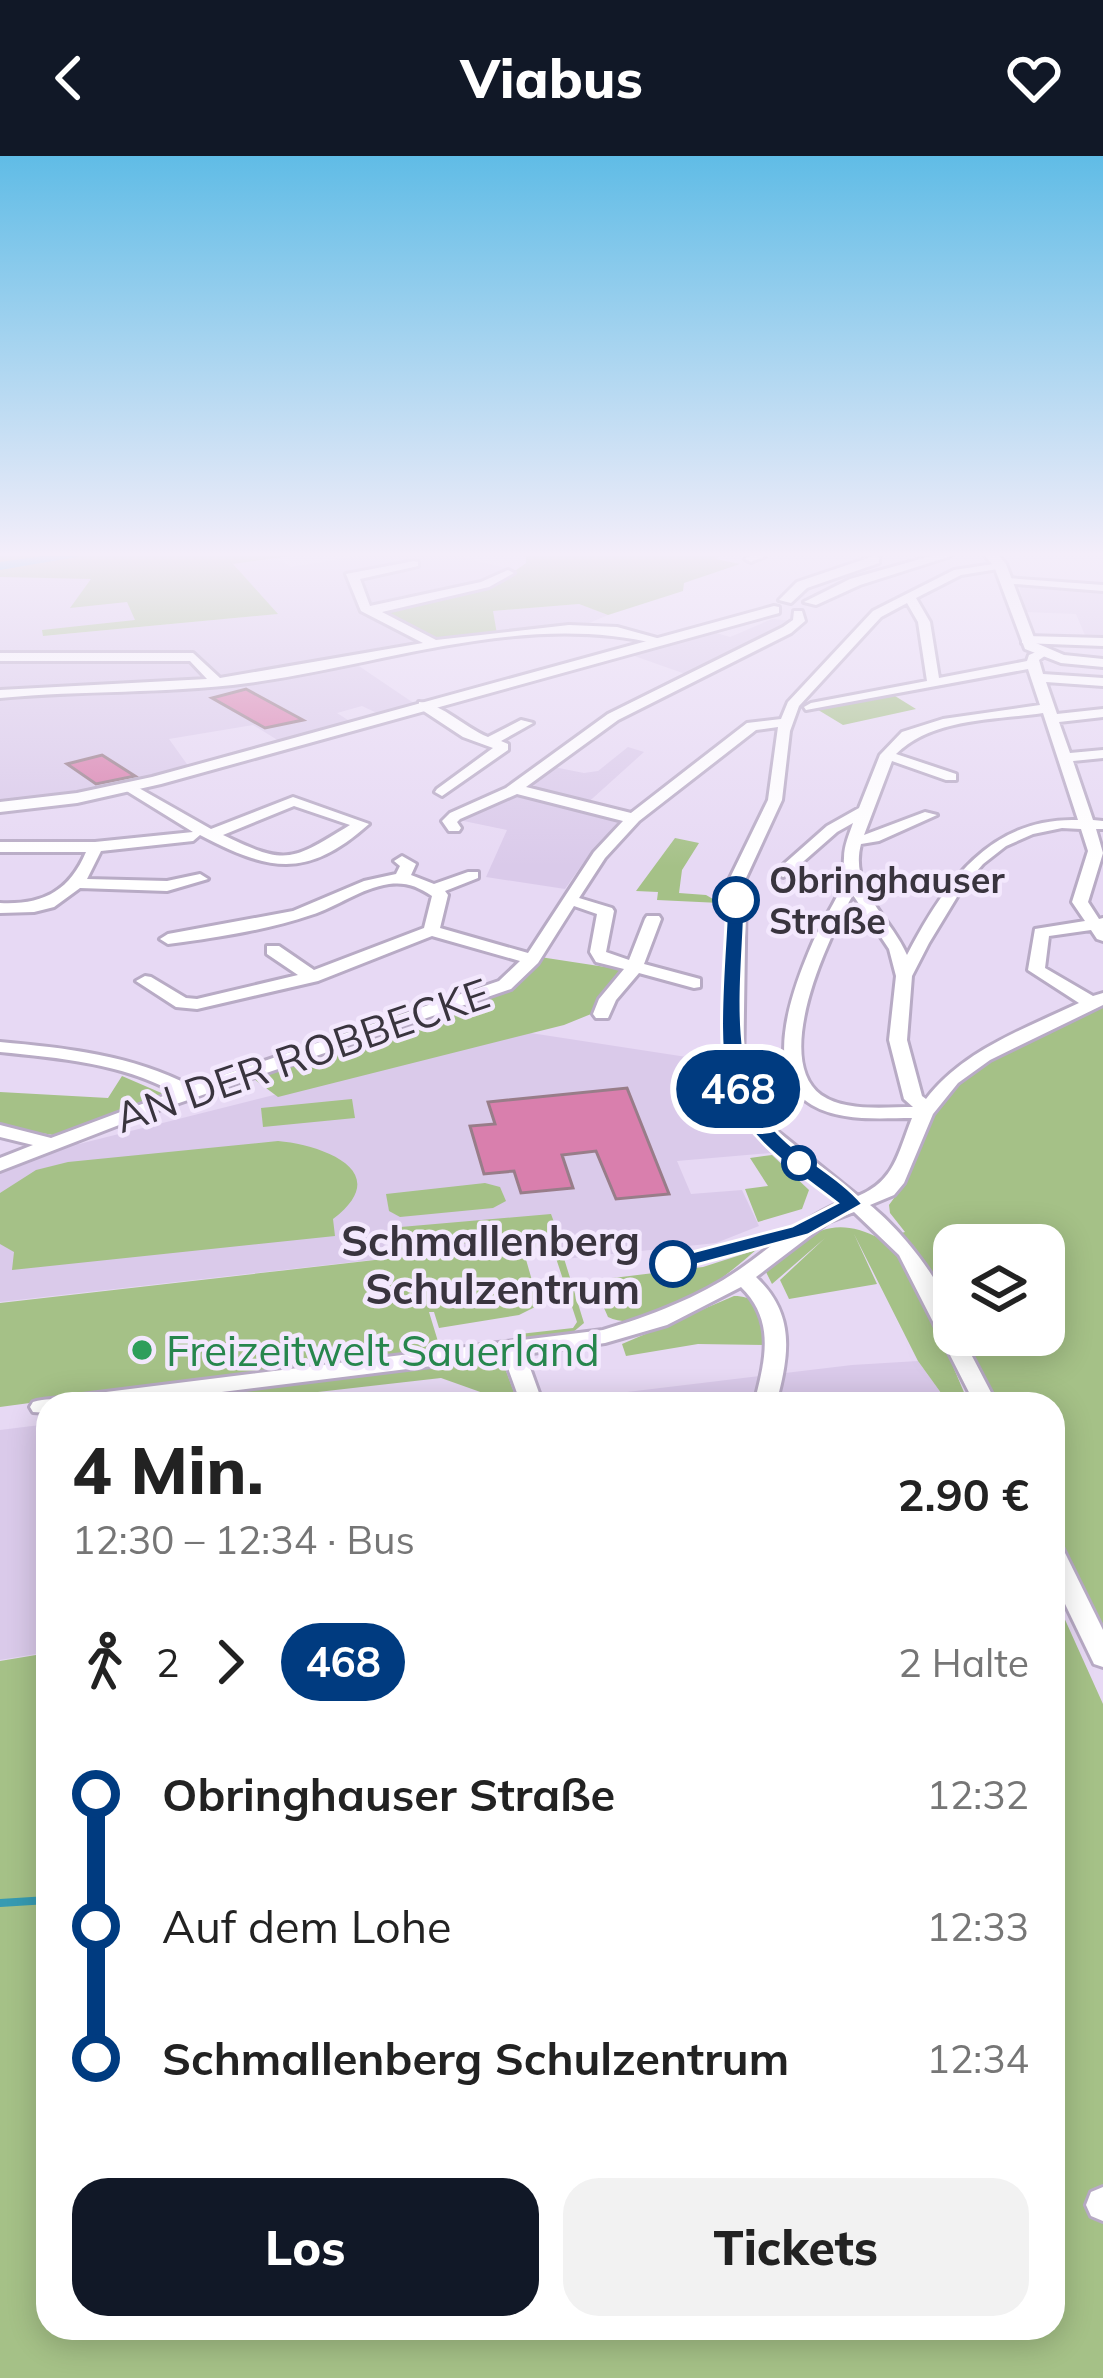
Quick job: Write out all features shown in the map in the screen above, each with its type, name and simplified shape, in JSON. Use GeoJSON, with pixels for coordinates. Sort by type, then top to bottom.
{"type":"FeatureCollection","features":[{"type":"Feature","properties":{"kind":"main road"},"geometry":{"type":"LineString","coordinates":[[0,808],[130,787],[587,660]]}},
{"type":"Feature","properties":{"kind":"main road"},"geometry":{"type":"LineString","coordinates":[[1035,660],[1038,665],[1103,663]]}},
{"type":"Feature","properties":{"kind":"street"},"geometry":{"type":"LineString","coordinates":[[196,660],[218,682]]}},
{"type":"Feature","properties":{"kind":"street"},"geometry":{"type":"LineString","coordinates":[[0,694],[218,682],[362,660]]}},
{"type":"Feature","properties":{"kind":"street"},"geometry":{"type":"LineString","coordinates":[[454,828],[448,821],[455,816],[515,788],[613,717],[728,660]]}},
{"type":"Feature","properties":{"kind":"street"},"geometry":{"type":"LineString","coordinates":[[831,660],[796,700],[786,722],[776,800],[738,878],[734,1077],[758,1125],[908,1253],[980,1392]]}},
{"type":"Feature","properties":{"kind":"street"},"geometry":{"type":"LineString","coordinates":[[930,660],[933,680]]}},
{"type":"Feature","properties":{"kind":"street"},"geometry":{"type":"LineString","coordinates":[[1038,665],[1066,758],[1096,824],[1096,858],[1079,896],[1100,928],[1041,932],[1034,962],[1036,970],[1097,1000]]}},
{"type":"Feature","properties":{"kind":"street"},"geometry":{"type":"LineString","coordinates":[[811,707],[933,680],[1038,665],[1103,682]]}},
{"type":"Feature","properties":{"kind":"street"},"geometry":{"type":"LineString","coordinates":[[424,705],[501,750],[442,791]]}},
{"type":"Feature","properties":{"kind":"street"},"geometry":{"type":"LineString","coordinates":[[926,1111],[828,1105],[811,1096],[795,1077],[795,1037],[810,965],[852,882],[854,841],[887,755],[907,735],[928,727],[1103,713]]}},
{"type":"Feature","properties":{"kind":"street","name":"AN DER ROBBECKE"},"geometry":{"type":"LineString","coordinates":[[0,1166],[190,1093],[509,982],[532,958],[599,855],[634,818],[752,726],[786,722]]}},
{"type":"Feature","properties":{"kind":"street"},"geometry":{"type":"LineString","coordinates":[[491,741],[526,723]]}},
{"type":"Feature","properties":{"kind":"street"},"geometry":{"type":"LineString","coordinates":[[1066,758],[1103,754]]}},
{"type":"Feature","properties":{"kind":"street"},"geometry":{"type":"LineString","coordinates":[[887,755],[951,777]]}},
{"type":"Feature","properties":{"kind":"street"},"geometry":{"type":"LineString","coordinates":[[440,770],[466,776]]}},
{"type":"Feature","properties":{"kind":"street"},"geometry":{"type":"LineString","coordinates":[[130,787],[158,809],[212,834],[287,862],[362,824],[292,802],[212,834]]}},
{"type":"Feature","properties":{"kind":"street"},"geometry":{"type":"LineString","coordinates":[[515,788],[555,797],[562,805],[583,811],[634,818]]}},
{"type":"Feature","properties":{"kind":"street"},"geometry":{"type":"LineString","coordinates":[[783,872],[832,829],[865,810]]}},
{"type":"Feature","properties":{"kind":"street"},"geometry":{"type":"LineString","coordinates":[[854,841],[874,838],[930,815]]}},
{"type":"Feature","properties":{"kind":"street"},"geometry":{"type":"LineString","coordinates":[[904,976],[967,869],[989,847],[1044,824],[1096,824]]}},
{"type":"Feature","properties":{"kind":"street"},"geometry":{"type":"LineString","coordinates":[[0,847],[94,847],[193,836]]}},
{"type":"Feature","properties":{"kind":"street"},"geometry":{"type":"LineString","coordinates":[[0,908],[54,903],[78,883],[94,847]]}},
{"type":"Feature","properties":{"kind":"street"},"geometry":{"type":"LineString","coordinates":[[401,880],[408,864],[402,861]]}},
{"type":"Feature","properties":{"kind":"street"},"geometry":{"type":"LineString","coordinates":[[169,939],[300,914],[363,885],[401,880],[435,889],[473,875]]}},
{"type":"Feature","properties":{"kind":"street"},"geometry":{"type":"LineString","coordinates":[[78,883],[167,886],[200,878]]}},
{"type":"Feature","properties":{"kind":"street"},"geometry":{"type":"LineString","coordinates":[[852,882],[897,949],[904,976],[898,1040],[914,1099],[926,1111]]}},
{"type":"Feature","properties":{"kind":"street"},"geometry":{"type":"LineString","coordinates":[[431,931],[441,903],[435,889]]}},
{"type":"Feature","properties":{"kind":"street"},"geometry":{"type":"LineString","coordinates":[[569,900],[604,909],[599,956],[694,982]]}},
{"type":"Feature","properties":{"kind":"street"},"geometry":{"type":"LineString","coordinates":[[602,1013],[634,968],[653,919]]}},
{"type":"Feature","properties":{"kind":"street"},"geometry":{"type":"LineString","coordinates":[[145,981],[189,1005],[312,977],[431,931],[532,958]]}},
{"type":"Feature","properties":{"kind":"street"},"geometry":{"type":"LineString","coordinates":[[273,950],[312,977]]}},
{"type":"Feature","properties":{"kind":"street"},"geometry":{"type":"LineString","coordinates":[[165,1392],[512,1349],[632,1329],[690,1307],[743,1276],[800,1231],[892,1186],[926,1111],[944,1085],[969,1065],[1097,1000]]}},
{"type":"Feature","properties":{"kind":"street"},"geometry":{"type":"LineString","coordinates":[[0,1047],[110,1060],[190,1093]]}},
{"type":"Feature","properties":{"kind":"street"},"geometry":{"type":"LineString","coordinates":[[0,1130],[51,1144]]}},
{"type":"Feature","properties":{"kind":"street"},"geometry":{"type":"LineString","coordinates":[[743,1276],[771,1302],[776,1316],[778,1342],[768,1392]]}},
{"type":"Feature","properties":{"kind":"street"},"geometry":{"type":"LineString","coordinates":[[512,1349],[528,1392]]}},
{"type":"Feature","properties":{"kind":"street"},"geometry":{"type":"LineString","coordinates":[[1065,1578],[1103,1657]]}},
{"type":"Feature","properties":{"kind":"shaded area"},"geometry":{"type":"Polygon","coordinates":[[[0,660],[351,660],[415,704],[379,714],[362,706],[337,713],[351,722],[279,741],[253,725],[169,739],[189,767],[107,789],[0,803],[0,660]]]}},
{"type":"Feature","properties":{"kind":"shaded area"},"geometry":{"type":"Polygon","coordinates":[[[645,660],[722,660],[691,676],[645,660]]]}},
{"type":"Feature","properties":{"kind":"shaded area"},"geometry":{"type":"Polygon","coordinates":[[[628,747],[644,752],[583,807],[558,795],[549,801],[569,810],[628,819],[588,856],[565,889],[486,877],[507,830],[454,819],[549,766],[598,771],[628,747]]]}},
{"type":"Feature","properties":{"kind":"shaded area"},"geometry":{"type":"Polygon","coordinates":[[[524,1032],[719,1062],[749,1123],[771,1153],[677,1161],[691,1194],[742,1190],[759,1226],[716,1243],[565,1259],[557,1239],[0,1302],[0,1172],[72,1139],[79,1144],[524,1032]]]}},
{"type":"Feature","properties":{"kind":"shaded area"},"geometry":{"type":"Polygon","coordinates":[[[918,1361],[940,1392],[627,1392],[918,1361]]]}},
{"type":"Feature","properties":{"kind":"shaded area"},"geometry":{"type":"Polygon","coordinates":[[[36,1426],[36,1654],[0,1660],[0,1430],[36,1426]]]}},
{"type":"Feature","properties":{"kind":"green space"},"geometry":{"type":"Polygon","coordinates":[[[876,693],[895,696],[916,709],[843,725],[815,708],[876,693]]]}},
{"type":"Feature","properties":{"kind":"green space"},"geometry":{"type":"Polygon","coordinates":[[[675,838],[699,843],[682,870],[679,893],[706,895],[720,903],[657,900],[658,892],[636,891],[675,838]]]}},
{"type":"Feature","properties":{"kind":"green space"},"geometry":{"type":"Polygon","coordinates":[[[540,957],[625,970],[596,1001],[596,1012],[564,1025],[278,1097],[250,1076],[497,995],[540,957]]]}},
{"type":"Feature","properties":{"kind":"green space"},"geometry":{"type":"Polygon","coordinates":[[[1103,1006],[1103,1632],[1065,1563],[1065,1392],[973,1392],[953,1356],[1065,1356],[1065,1224],[933,1224],[933,1356],[949,1356],[964,1392],[940,1392],[918,1361],[854,1234],[877,1284],[789,1299],[780,1280],[825,1238],[772,1284],[766,1272],[805,1239],[831,1228],[846,1227],[881,1239],[905,1232],[889,1205],[936,1112],[964,1074],[1103,1006]]]}},
{"type":"Feature","properties":{"kind":"green space"},"geometry":{"type":"Polygon","coordinates":[[[122,1076],[166,1095],[53,1135],[0,1126],[0,1092],[108,1098],[122,1076]]]}},
{"type":"Feature","properties":{"kind":"green space"},"geometry":{"type":"Polygon","coordinates":[[[352,1099],[355,1118],[263,1127],[261,1108],[352,1099]]]}},
{"type":"Feature","properties":{"kind":"green space"},"geometry":{"type":"Polygon","coordinates":[[[278,1141],[331,1155],[355,1174],[357,1187],[351,1202],[333,1219],[335,1236],[12,1270],[14,1252],[0,1244],[0,1193],[36,1170],[68,1162],[278,1141]]]}},
{"type":"Feature","properties":{"kind":"green space"},"geometry":{"type":"Polygon","coordinates":[[[772,1155],[809,1190],[802,1209],[758,1222],[745,1189],[768,1186],[750,1158],[772,1155]]]}},
{"type":"Feature","properties":{"kind":"green space"},"geometry":{"type":"Polygon","coordinates":[[[485,1183],[500,1187],[506,1201],[493,1208],[400,1217],[389,1211],[386,1194],[485,1183]]]}},
{"type":"Feature","properties":{"kind":"green space"},"geometry":{"type":"Polygon","coordinates":[[[551,1214],[558,1233],[395,1251],[389,1228],[551,1214]]]}},
{"type":"Feature","properties":{"kind":"green space"},"geometry":{"type":"Polygon","coordinates":[[[558,1239],[584,1323],[572,1333],[522,1340],[520,1334],[573,1328],[577,1322],[552,1246],[523,1249],[539,1305],[519,1315],[439,1328],[434,1312],[429,1312],[440,1348],[292,1368],[281,1331],[289,1368],[111,1392],[36,1392],[36,1402],[0,1407],[0,1303],[558,1239]]]}},
{"type":"Feature","properties":{"kind":"green space"},"geometry":{"type":"Polygon","coordinates":[[[756,1250],[686,1302],[645,1319],[608,1317],[597,1292],[613,1278],[703,1267],[756,1250]]]}},
{"type":"Feature","properties":{"kind":"green space"},"geometry":{"type":"Polygon","coordinates":[[[734,1296],[758,1305],[768,1345],[698,1344],[626,1356],[622,1344],[734,1296]]]}},
{"type":"Feature","properties":{"kind":"green space"},"geometry":{"type":"Polygon","coordinates":[[[502,1360],[514,1392],[480,1392],[441,1378],[318,1392],[226,1392],[502,1360]]]}},
{"type":"Feature","properties":{"kind":"green space"},"geometry":{"type":"Polygon","coordinates":[[[1065,1620],[1103,1704],[1103,2378],[0,2378],[0,1661],[36,1655],[36,2340],[1065,2340],[1065,1620]]]}},
{"type":"Feature","properties":{"kind":"building"},"geometry":{"type":"Polygon","coordinates":[[[246,689],[303,720],[265,728],[212,698],[246,689]]]}},
{"type":"Feature","properties":{"kind":"building"},"geometry":{"type":"Polygon","coordinates":[[[102,755],[135,776],[96,784],[67,764],[102,755]]]}},
{"type":"Feature","properties":{"kind":"building"},"geometry":{"type":"Polygon","coordinates":[[[627,1088],[669,1194],[616,1199],[596,1151],[562,1155],[573,1188],[521,1193],[514,1171],[484,1174],[470,1126],[495,1124],[488,1102],[627,1088]]]}},
{"type":"Feature","properties":{"kind":"waterway"},"geometry":{"type":"LineString","coordinates":[[0,1903],[36,1901]]}},
{"type":"Feature","properties":{"kind":"bus line","name":"468"},"geometry":{"type":"LineString","coordinates":[[673,1264],[800,1231],[852,1204],[773,1142],[742,1100],[734,1077],[736,900]]}},
{"type":"Feature","properties":{"kind":"place","name":"Obringhauser Straße"},"geometry":{"type":"Point","coordinates":[736,900]}},
{"type":"Feature","properties":{"kind":"place","name":"Schmallenberg Schulzentrum"},"geometry":{"type":"Point","coordinates":[673,1264]}},
{"type":"Feature","properties":{"kind":"place","name":"Freizeitwelt Sauerland"},"geometry":{"type":"Point","coordinates":[142,1350]}}]}
